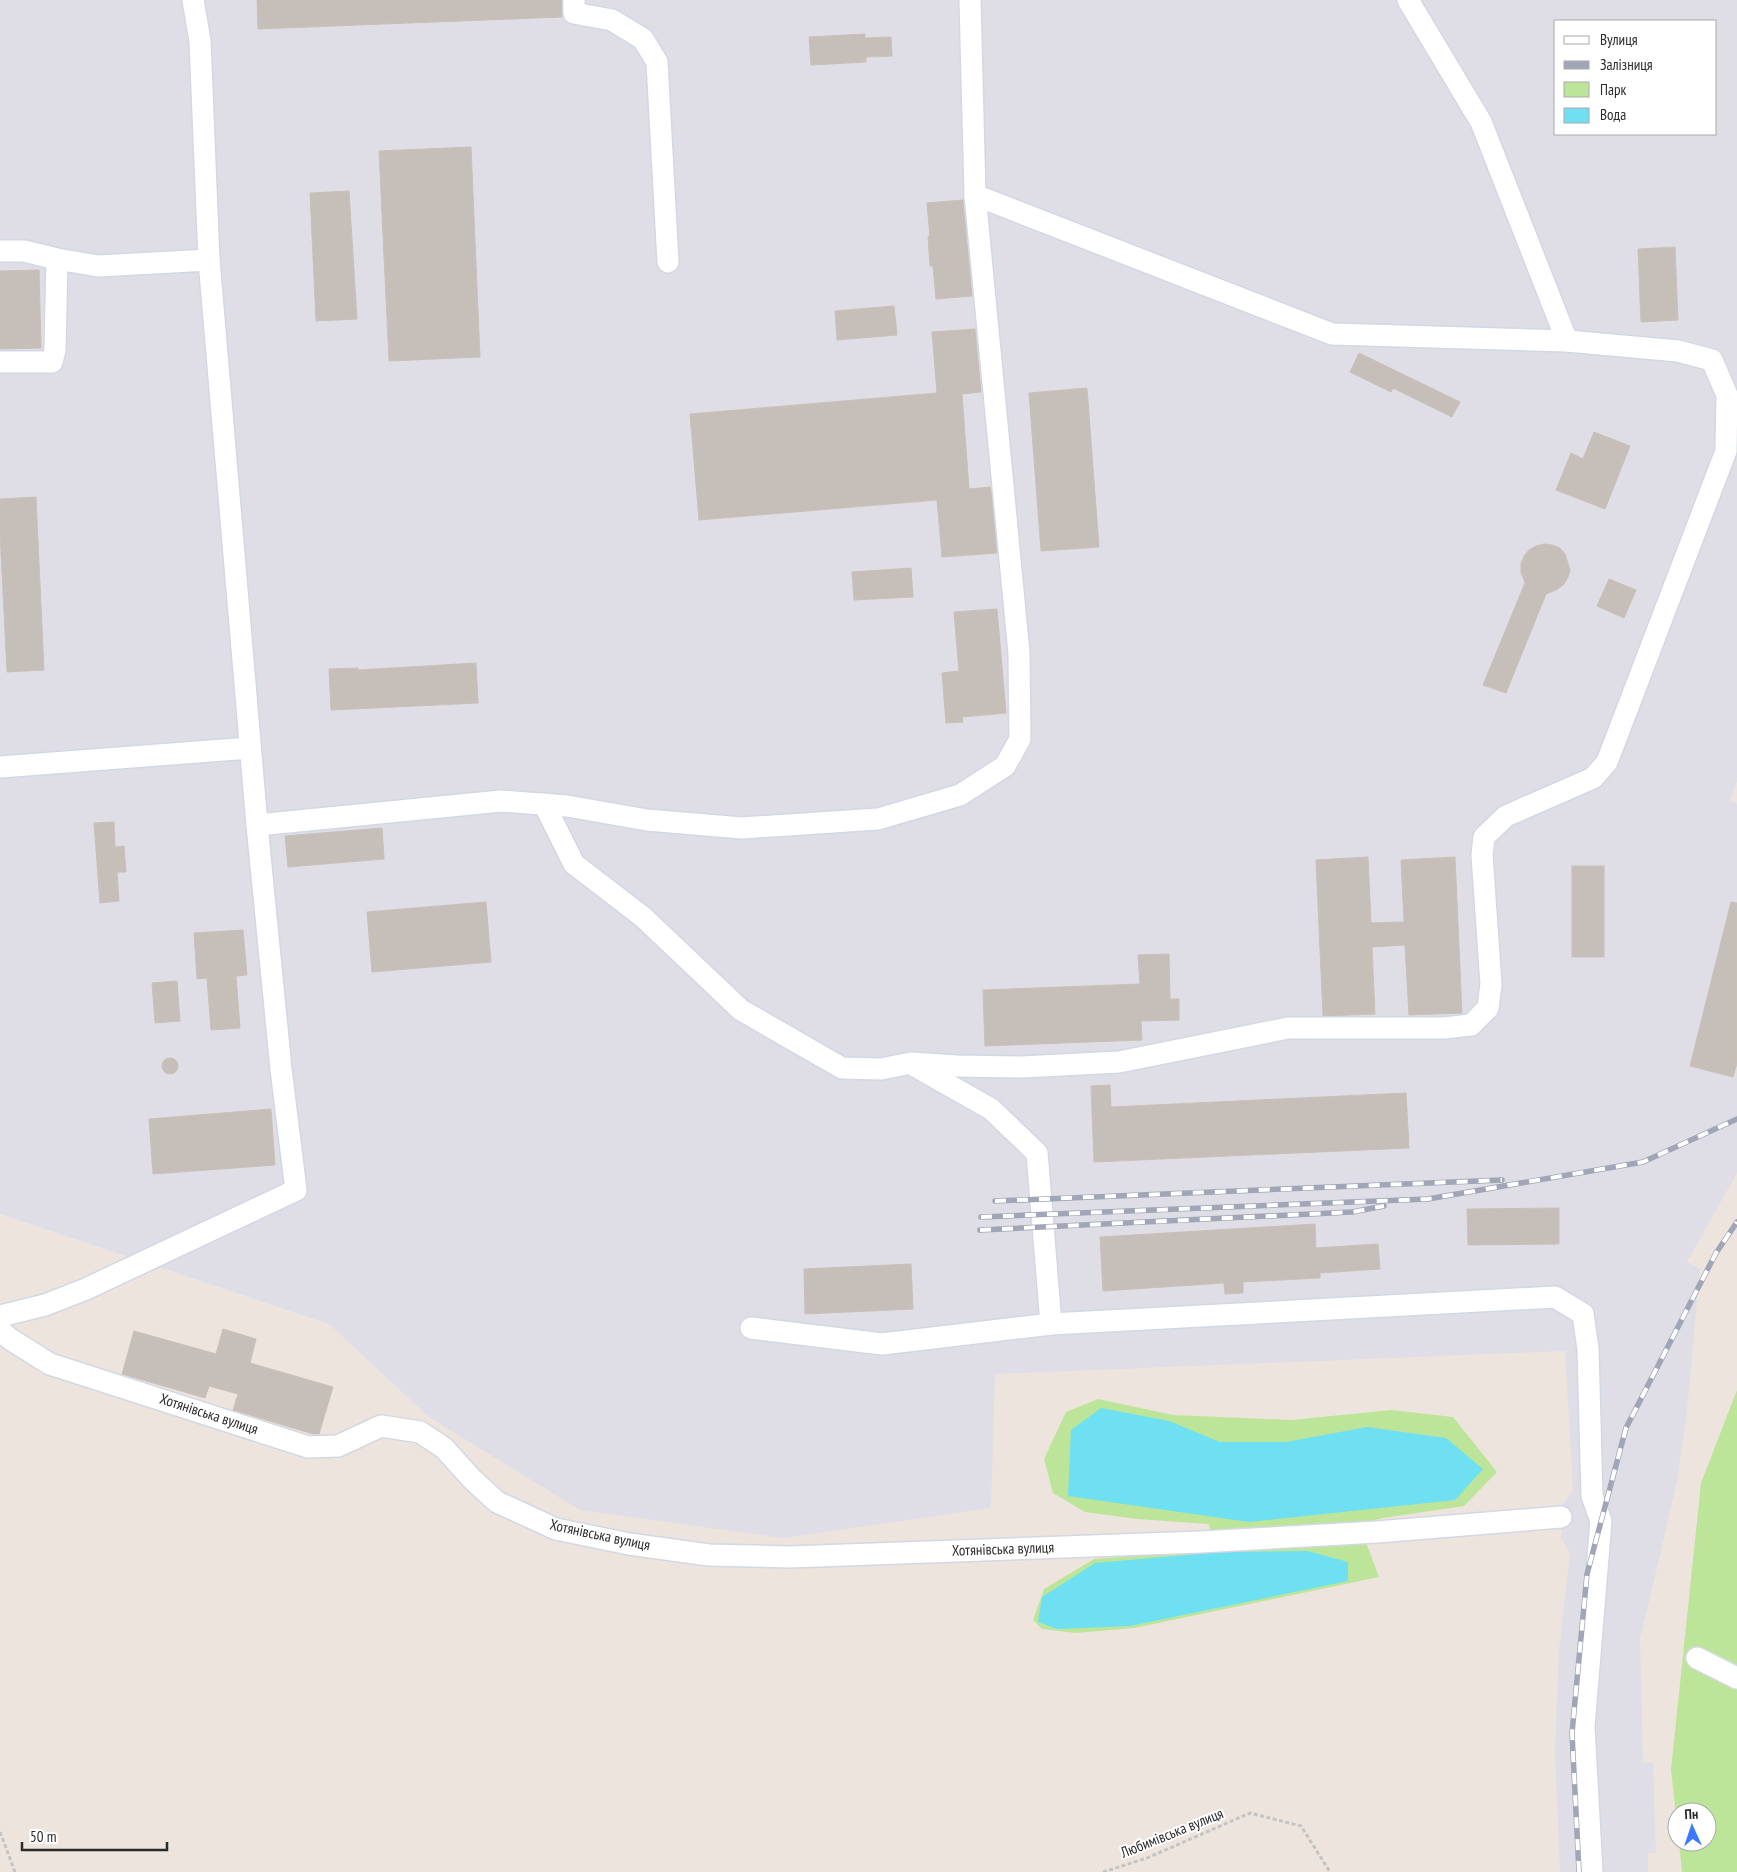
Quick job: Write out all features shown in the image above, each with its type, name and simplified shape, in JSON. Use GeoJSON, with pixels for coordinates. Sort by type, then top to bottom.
{"type":"FeatureCollection","features":[{"type":"Feature","properties":{"kind":"street"},"geometry":{"type":"LineString","coordinates":[[0,1316],[45,1305],[86,1289],[296,1190],[281,1069],[250,748],[209,260],[200,41],[193,0]]}},
{"type":"Feature","properties":{"kind":"street"},"geometry":{"type":"LineString","coordinates":[[574,0],[574,13],[612,20],[643,39],[657,62],[668,262]]}},
{"type":"Feature","properties":{"kind":"street"},"geometry":{"type":"LineString","coordinates":[[257,825],[501,801],[567,806],[647,820],[742,828],[878,819],[960,796],[1005,766],[1020,739],[1019,653],[975,195],[970,0]]}},
{"type":"Feature","properties":{"kind":"street"},"geometry":{"type":"LineString","coordinates":[[1408,0],[1481,122],[1567,341]]}},
{"type":"Feature","properties":{"kind":"street"},"geometry":{"type":"LineString","coordinates":[[544,804],[574,864],[643,917],[741,1010],[842,1068],[881,1069],[911,1063],[1022,1067],[1119,1062],[1288,1028],[1444,1028],[1471,1025],[1488,1008],[1491,984],[1482,855],[1484,837],[1506,816],[1593,778],[1607,762],[1726,451],[1727,395],[1712,360],[1678,350],[1567,341],[1332,334],[975,195]]}},
{"type":"Feature","properties":{"kind":"street"},"geometry":{"type":"LineString","coordinates":[[0,251],[24,251],[98,266],[209,260]]}},
{"type":"Feature","properties":{"kind":"street"},"geometry":{"type":"LineString","coordinates":[[0,362],[52,362],[55,350],[56,259]]}},
{"type":"Feature","properties":{"kind":"street"},"geometry":{"type":"LineString","coordinates":[[0,767],[250,748]]}},
{"type":"Feature","properties":{"kind":"street"},"geometry":{"type":"LineString","coordinates":[[911,1063],[991,1109],[1037,1153],[1051,1324]]}},
{"type":"Feature","properties":{"kind":"street"},"geometry":{"type":"LineString","coordinates":[[751,1328],[882,1344],[1051,1324],[1555,1297],[1583,1314],[1588,1349],[1592,1496],[1601,1521],[1584,1727],[1592,1872]]}},
{"type":"Feature","properties":{"kind":"street","name":"Хотянівська вулиця"},"geometry":{"type":"LineString","coordinates":[[0,1330],[50,1364],[308,1446],[338,1446],[381,1426],[420,1432],[444,1448],[472,1479],[497,1502],[556,1529],[629,1544],[709,1555],[790,1558],[1200,1542],[1377,1532],[1561,1517]]}},
{"type":"Feature","properties":{"kind":"street"},"geometry":{"type":"LineString","coordinates":[[1697,1658],[1737,1678]]}},
{"type":"Feature","properties":{"kind":"path","name":"Любимівська вулиця"},"geometry":{"type":"LineString","coordinates":[[1103,1872],[1147,1858],[1250,1813],[1301,1826],[1330,1872]]}},
{"type":"Feature","properties":{"kind":"path"},"geometry":{"type":"LineString","coordinates":[[0,1832],[15,1872]]}},
{"type":"Feature","properties":{"kind":"shaded area"},"geometry":{"type":"Polygon","coordinates":[[[0,0],[1737,0],[1737,781],[1730,800],[1737,804],[1737,1173],[1687,1262],[1700,1269],[1687,1410],[1677,1482],[1640,1640],[1643,1763],[1653,1763],[1656,1853],[1648,1853],[1648,1872],[1560,1872],[1555,1752],[1559,1650],[1570,1553],[1561,1538],[1561,1506],[1573,1490],[1565,1351],[995,1374],[991,1508],[783,1538],[580,1510],[429,1417],[329,1324],[0,1214],[0,0]]]}},
{"type":"Feature","properties":{"kind":"green space"},"geometry":{"type":"Polygon","coordinates":[[[1737,1390],[1737,1872],[1682,1872],[1680,1852],[1717,1852],[1717,1802],[1675,1802],[1671,1770],[1701,1483],[1737,1390]]]}},
{"type":"Feature","properties":{"kind":"green space"},"geometry":{"type":"Polygon","coordinates":[[[1098,1399],[1173,1415],[1292,1420],[1391,1410],[1453,1417],[1497,1472],[1464,1506],[1383,1518],[1359,1524],[1379,1577],[1134,1628],[1076,1633],[1042,1629],[1033,1620],[1044,1589],[1094,1559],[1214,1550],[1209,1524],[1137,1519],[1085,1512],[1053,1493],[1044,1459],[1066,1412],[1098,1399]]]}},
{"type":"Feature","properties":{"kind":"water"},"geometry":{"type":"Polygon","coordinates":[[[1101,1408],[1169,1421],[1220,1442],[1286,1442],[1367,1427],[1446,1438],[1483,1469],[1455,1500],[1249,1522],[1068,1496],[1071,1430],[1101,1408]]]}},
{"type":"Feature","properties":{"kind":"water"},"geometry":{"type":"Polygon","coordinates":[[[1308,1551],[1348,1562],[1348,1581],[1130,1626],[1057,1629],[1038,1622],[1042,1597],[1095,1563],[1220,1552],[1308,1551]]]}},
{"type":"Feature","properties":{"kind":"building"},"geometry":{"type":"Polygon","coordinates":[[[257,0],[562,0],[562,17],[258,29],[257,0]]]}},
{"type":"Feature","properties":{"kind":"building"},"geometry":{"type":"Polygon","coordinates":[[[865,34],[865,38],[891,37],[892,56],[866,57],[866,62],[811,65],[809,37],[865,34]]]}},
{"type":"Feature","properties":{"kind":"building"},"geometry":{"type":"Polygon","coordinates":[[[471,147],[480,357],[389,361],[379,151],[471,147]]]}},
{"type":"Feature","properties":{"kind":"building"},"geometry":{"type":"Polygon","coordinates":[[[349,191],[357,319],[316,321],[310,193],[349,191]]]}},
{"type":"Feature","properties":{"kind":"building"},"geometry":{"type":"Polygon","coordinates":[[[963,200],[972,296],[936,299],[933,266],[930,266],[927,203],[963,200]]]}},
{"type":"Feature","properties":{"kind":"building"},"geometry":{"type":"Polygon","coordinates":[[[1675,247],[1678,320],[1641,322],[1638,249],[1675,247]]]}},
{"type":"Feature","properties":{"kind":"building"},"geometry":{"type":"Polygon","coordinates":[[[39,270],[41,348],[0,349],[0,271],[39,270]]]}},
{"type":"Feature","properties":{"kind":"building"},"geometry":{"type":"Polygon","coordinates":[[[894,306],[897,335],[837,340],[835,311],[894,306]]]}},
{"type":"Feature","properties":{"kind":"building"},"geometry":{"type":"Polygon","coordinates":[[[975,329],[981,392],[962,394],[969,489],[991,487],[997,553],[942,557],[937,500],[699,520],[690,414],[937,393],[932,332],[975,329]]]}},
{"type":"Feature","properties":{"kind":"building"},"geometry":{"type":"Polygon","coordinates":[[[1359,353],[1460,402],[1452,417],[1393,388],[1391,392],[1350,372],[1359,353]]]}},
{"type":"Feature","properties":{"kind":"building"},"geometry":{"type":"Polygon","coordinates":[[[1087,388],[1099,547],[1041,551],[1029,393],[1087,388]]]}},
{"type":"Feature","properties":{"kind":"building"},"geometry":{"type":"Polygon","coordinates":[[[1594,432],[1630,446],[1605,509],[1556,490],[1571,453],[1583,459],[1594,432]]]}},
{"type":"Feature","properties":{"kind":"building"},"geometry":{"type":"Polygon","coordinates":[[[36,497],[44,670],[7,672],[0,499],[36,497]]]}},
{"type":"Feature","properties":{"kind":"building"},"geometry":{"type":"Polygon","coordinates":[[[1544,544],[1560,548],[1565,554],[1570,570],[1564,584],[1546,594],[1506,693],[1483,685],[1525,583],[1521,572],[1524,556],[1529,550],[1544,544]]]}},
{"type":"Feature","properties":{"kind":"building"},"geometry":{"type":"Polygon","coordinates":[[[911,568],[913,597],[854,600],[852,572],[911,568]]]}},
{"type":"Feature","properties":{"kind":"building"},"geometry":{"type":"Polygon","coordinates":[[[1609,579],[1636,590],[1624,618],[1597,606],[1609,579]]]}},
{"type":"Feature","properties":{"kind":"building"},"geometry":{"type":"Polygon","coordinates":[[[997,609],[1006,713],[962,717],[963,722],[946,723],[942,673],[959,671],[954,612],[997,609]]]}},
{"type":"Feature","properties":{"kind":"building"},"geometry":{"type":"Polygon","coordinates":[[[476,663],[478,703],[331,710],[329,669],[358,668],[358,670],[476,663]]]}},
{"type":"Feature","properties":{"kind":"building"},"geometry":{"type":"Polygon","coordinates":[[[114,822],[115,847],[124,846],[126,872],[117,872],[119,901],[100,903],[94,823],[114,822]]]}},
{"type":"Feature","properties":{"kind":"building"},"geometry":{"type":"Polygon","coordinates":[[[382,828],[384,859],[288,867],[285,836],[382,828]]]}},
{"type":"Feature","properties":{"kind":"building"},"geometry":{"type":"Polygon","coordinates":[[[1368,857],[1371,923],[1404,922],[1401,860],[1455,857],[1462,1013],[1409,1015],[1405,945],[1372,947],[1375,1014],[1323,1016],[1316,860],[1368,857]]]}},
{"type":"Feature","properties":{"kind":"building"},"geometry":{"type":"Polygon","coordinates":[[[1572,866],[1604,866],[1604,957],[1572,957],[1572,866]]]}},
{"type":"Feature","properties":{"kind":"building"},"geometry":{"type":"Polygon","coordinates":[[[486,902],[491,962],[372,972],[367,912],[486,902]]]}},
{"type":"Feature","properties":{"kind":"building"},"geometry":{"type":"Polygon","coordinates":[[[1731,902],[1737,903],[1737,1063],[1733,1077],[1690,1066],[1731,902]]]}},
{"type":"Feature","properties":{"kind":"building"},"geometry":{"type":"Polygon","coordinates":[[[243,930],[247,975],[236,976],[240,1028],[211,1030],[207,978],[197,979],[194,933],[243,930]]]}},
{"type":"Feature","properties":{"kind":"building"},"geometry":{"type":"Polygon","coordinates":[[[1169,954],[1170,999],[1179,999],[1179,1020],[1141,1021],[1142,1040],[985,1046],[983,990],[1140,984],[1138,955],[1169,954]]]}},
{"type":"Feature","properties":{"kind":"building"},"geometry":{"type":"Polygon","coordinates":[[[177,981],[180,1021],[155,1023],[152,983],[177,981]]]}},
{"type":"Feature","properties":{"kind":"building"},"geometry":{"type":"Polygon","coordinates":[[[167,1058],[173,1058],[178,1063],[176,1072],[167,1074],[162,1069],[162,1063],[167,1058]]]}},
{"type":"Feature","properties":{"kind":"building"},"geometry":{"type":"Polygon","coordinates":[[[1110,1085],[1111,1107],[1406,1093],[1409,1148],[1094,1162],[1091,1086],[1110,1085]]]}},
{"type":"Feature","properties":{"kind":"building"},"geometry":{"type":"Polygon","coordinates":[[[271,1109],[275,1165],[153,1174],[149,1119],[271,1109]]]}},
{"type":"Feature","properties":{"kind":"building"},"geometry":{"type":"Polygon","coordinates":[[[1559,1208],[1559,1244],[1468,1245],[1467,1209],[1559,1208]]]}},
{"type":"Feature","properties":{"kind":"building"},"geometry":{"type":"Polygon","coordinates":[[[1315,1224],[1316,1248],[1378,1244],[1380,1269],[1320,1273],[1320,1278],[1243,1282],[1243,1293],[1225,1294],[1224,1283],[1103,1291],[1100,1237],[1315,1224]]]}},
{"type":"Feature","properties":{"kind":"building"},"geometry":{"type":"Polygon","coordinates":[[[911,1264],[913,1309],[805,1314],[804,1269],[911,1264]]]}},
{"type":"Feature","properties":{"kind":"building"},"geometry":{"type":"Polygon","coordinates":[[[223,1329],[256,1339],[250,1363],[333,1387],[319,1434],[313,1434],[233,1410],[238,1394],[209,1386],[205,1398],[122,1374],[134,1331],[216,1354],[223,1329]]]}},
{"type":"Feature","properties":{"kind":"railway"},"geometry":{"type":"LineString","coordinates":[[981,1217],[1428,1199],[1643,1162],[1737,1119]]}},
{"type":"Feature","properties":{"kind":"railway"},"geometry":{"type":"LineString","coordinates":[[995,1201],[1502,1180]]}},
{"type":"Feature","properties":{"kind":"railway"},"geometry":{"type":"LineString","coordinates":[[980,1230],[1352,1212],[1384,1206]]}},
{"type":"Feature","properties":{"kind":"railway"},"geometry":{"type":"LineString","coordinates":[[1579,1872],[1572,1733],[1587,1574],[1626,1428],[1716,1253],[1737,1222]]}}]}
